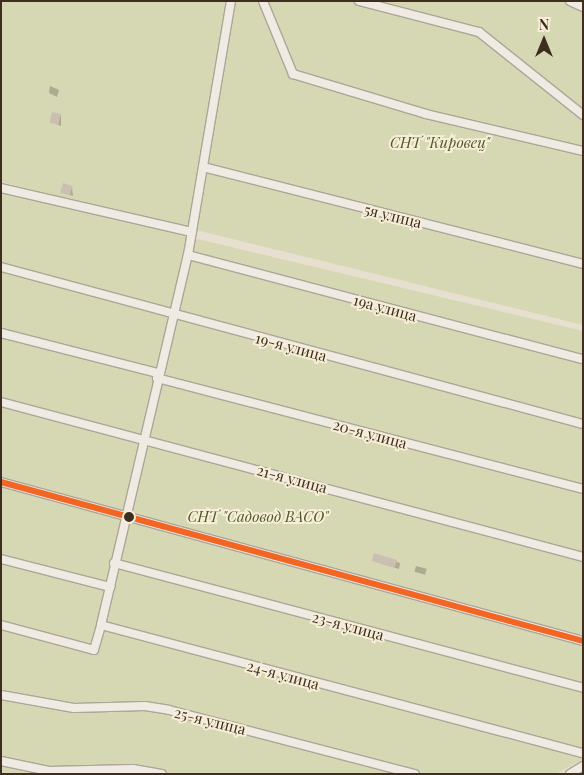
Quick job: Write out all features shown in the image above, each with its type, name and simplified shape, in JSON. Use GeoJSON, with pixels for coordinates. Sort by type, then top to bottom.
{"type":"FeatureCollection","features":[{"type":"Feature","properties":{"kind":"street"},"geometry":{"type":"LineString","coordinates":[[1,625],[94,650],[110,588],[124,515],[142,439],[188,255],[231,1]]}},
{"type":"Feature","properties":{"kind":"street"},"geometry":{"type":"LineString","coordinates":[[263,1],[294,74],[426,114],[583,151]]}},
{"type":"Feature","properties":{"kind":"street"},"geometry":{"type":"LineString","coordinates":[[359,1],[479,32],[583,115]]}},
{"type":"Feature","properties":{"kind":"street"},"geometry":{"type":"LineString","coordinates":[[570,1],[583,7]]}},
{"type":"Feature","properties":{"kind":"street","name":"5я улица"},"geometry":{"type":"LineString","coordinates":[[203,167],[583,264]]}},
{"type":"Feature","properties":{"kind":"street"},"geometry":{"type":"LineString","coordinates":[[1,188],[192,232]]}},
{"type":"Feature","properties":{"kind":"street","name":"19а улица"},"geometry":{"type":"LineString","coordinates":[[188,255],[583,359]]}},
{"type":"Feature","properties":{"kind":"street","name":"19-я улица"},"geometry":{"type":"LineString","coordinates":[[1,267],[160,307],[173,316],[583,424]]}},
{"type":"Feature","properties":{"kind":"street","name":"20-я улица"},"geometry":{"type":"LineString","coordinates":[[1,333],[583,490]]}},
{"type":"Feature","properties":{"kind":"street","name":"21-я улица"},"geometry":{"type":"LineString","coordinates":[[1,402],[583,557]]}},
{"type":"Feature","properties":{"kind":"street"},"geometry":{"type":"LineString","coordinates":[[1,482],[583,641]]}},
{"type":"Feature","properties":{"kind":"street"},"geometry":{"type":"LineString","coordinates":[[1,559],[110,588]]}},
{"type":"Feature","properties":{"kind":"street","name":"23-я улица"},"geometry":{"type":"LineString","coordinates":[[114,563],[583,688]]}},
{"type":"Feature","properties":{"kind":"street","name":"24-я улица"},"geometry":{"type":"LineString","coordinates":[[101,625],[583,753]]}},
{"type":"Feature","properties":{"kind":"street","name":"25-я улица"},"geometry":{"type":"LineString","coordinates":[[1,695],[74,708],[145,706],[169,710],[415,774]]}},
{"type":"Feature","properties":{"kind":"street"},"geometry":{"type":"LineString","coordinates":[[1,761],[49,771],[132,769],[162,774]]}},
{"type":"Feature","properties":{"kind":"street"},"geometry":{"type":"LineString","coordinates":[[570,774],[583,766]]}},
{"type":"Feature","properties":{"kind":"green space","name":"СНТ \"Кировец\""},"geometry":{"type":"Polygon","coordinates":[[[1,1],[583,1],[583,325],[1,182],[1,1]]]}},
{"type":"Feature","properties":{"kind":"green space","name":"СНТ \"Садовод ВАСО\""},"geometry":{"type":"Polygon","coordinates":[[[1,192],[583,331],[583,759],[556,774],[1,774],[1,192]]]}},
{"type":"Feature","properties":{"kind":"building"},"geometry":{"type":"Polygon","coordinates":[[[52,112],[61,114],[58,125],[50,123],[52,112]]]}},
{"type":"Feature","properties":{"kind":"building"},"geometry":{"type":"Polygon","coordinates":[[[63,183],[73,186],[70,195],[60,193],[63,183]]]}},
{"type":"Feature","properties":{"kind":"building"},"geometry":{"type":"Polygon","coordinates":[[[374,553],[397,560],[395,568],[372,561],[374,553]]]}},
{"type":"Feature","properties":{"kind":"transit line"},"geometry":{"type":"LineString","coordinates":[[1,482],[583,641]]}}]}
